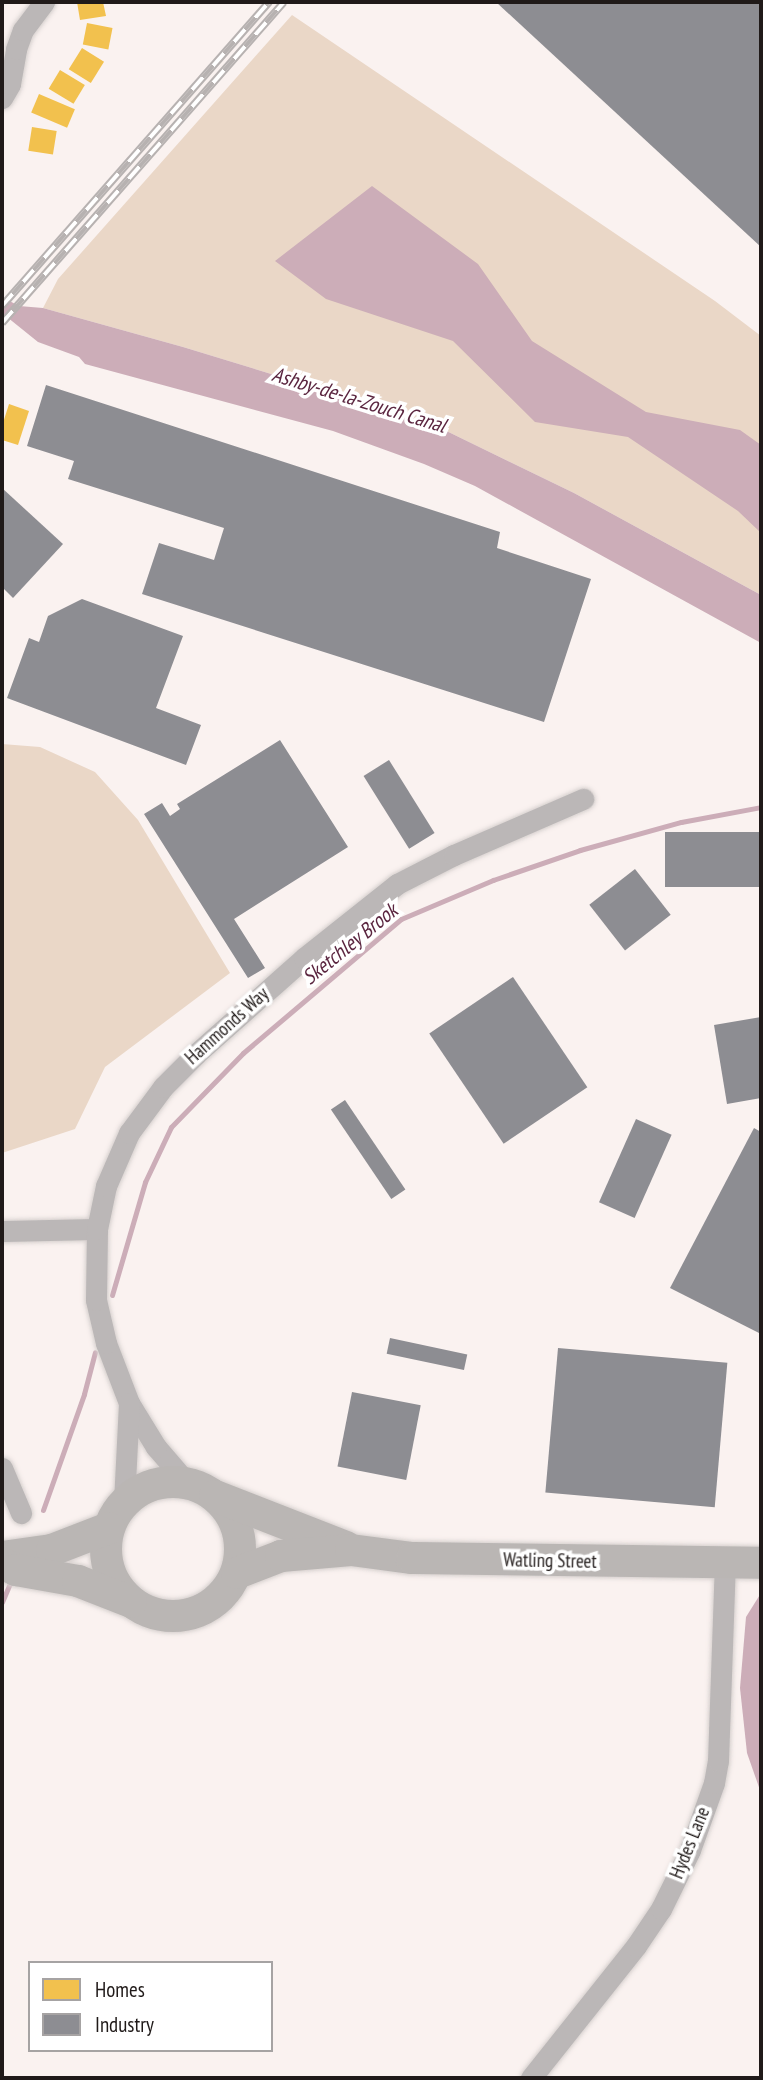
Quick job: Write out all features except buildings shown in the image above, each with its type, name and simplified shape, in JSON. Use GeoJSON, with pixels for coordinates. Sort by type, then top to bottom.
{"type":"FeatureCollection","features":[{"type":"Feature","properties":{"kind":"highway"},"geometry":{"type":"LineString","coordinates":[[2,1557],[52,1550],[117,1515],[143,1489],[165,1482],[201,1489],[229,1511],[238,1530],[241,1551],[237,1573],[227,1590],[213,1604],[195,1613],[160,1616],[78,1581],[16,1570],[2,1563]]}},
{"type":"Feature","properties":{"kind":"highway","name":"Watling Street"},"geometry":{"type":"LineString","coordinates":[[201,1489],[351,1550]]}},
{"type":"Feature","properties":{"kind":"highway"},"geometry":{"type":"LineString","coordinates":[[117,1515],[105,1548],[108,1569],[117,1587],[131,1602]]}},
{"type":"Feature","properties":{"kind":"highway","name":"Watling Street"},"geometry":{"type":"LineString","coordinates":[[237,1573],[281,1556],[351,1550],[412,1558],[745,1563]]}},
{"type":"Feature","properties":{"kind":"street"},"geometry":{"type":"LineString","coordinates":[[2,98],[10,84],[16,49],[23,30],[44,2]]}},
{"type":"Feature","properties":{"kind":"street","name":"Hammonds Way"},"geometry":{"type":"LineString","coordinates":[[201,1489],[156,1447],[130,1403],[106,1343],[96,1300],[97,1230],[106,1186],[129,1133],[163,1087],[258,997],[400,882],[454,855],[583,799]]}},
{"type":"Feature","properties":{"kind":"street"},"geometry":{"type":"LineString","coordinates":[[2,1231],[97,1230]]}},
{"type":"Feature","properties":{"kind":"street","name":"Hammonds Way"},"geometry":{"type":"LineString","coordinates":[[117,1515],[130,1403]]}},
{"type":"Feature","properties":{"kind":"street"},"geometry":{"type":"LineString","coordinates":[[2,1468],[21,1513]]}},
{"type":"Feature","properties":{"kind":"street","name":"Hydes Lane"},"geometry":{"type":"LineString","coordinates":[[531,2078],[636,1946],[661,1909],[690,1850],[714,1783],[745,1563]]}},
{"type":"Feature","properties":{"kind":"shaded area"},"geometry":{"type":"Polygon","coordinates":[[[292,15],[715,301],[761,336],[761,595],[574,493],[428,422],[183,347],[43,308],[58,279],[292,15]]]}},
{"type":"Feature","properties":{"kind":"shaded area"},"geometry":{"type":"Polygon","coordinates":[[[372,186],[478,264],[532,341],[646,412],[740,430],[761,445],[761,533],[738,511],[628,437],[535,422],[453,341],[326,299],[275,261],[372,186]]]}},
{"type":"Feature","properties":{"kind":"shaded area"},"geometry":{"type":"Polygon","coordinates":[[[2,297],[19,306],[43,308],[183,347],[428,422],[574,493],[761,595],[761,643],[475,486],[424,464],[333,431],[85,364],[79,357],[38,342],[2,313],[2,297]]]}},
{"type":"Feature","properties":{"kind":"shaded area"},"geometry":{"type":"Polygon","coordinates":[[[2,744],[40,747],[95,772],[138,820],[230,973],[105,1067],[75,1129],[2,1153],[2,744]]]}},
{"type":"Feature","properties":{"kind":"shaded area"},"geometry":{"type":"Polygon","coordinates":[[[761,1593],[761,1793],[747,1753],[740,1688],[746,1617],[761,1593]]]}},
{"type":"Feature","properties":{"kind":"waterway","name":"Sketchley Brook"},"geometry":{"type":"LineString","coordinates":[[112,1295],[145,1182],[171,1127],[243,1053],[401,919],[493,880],[580,850],[681,822],[761,807]]}},
{"type":"Feature","properties":{"kind":"waterway","name":"Sketchley Brook"},"geometry":{"type":"LineString","coordinates":[[43,1510],[84,1394],[95,1352]]}},
{"type":"Feature","properties":{"kind":"waterway","name":"Sketchley Brook"},"geometry":{"type":"LineString","coordinates":[[2,1602],[12,1579]]}},
{"type":"Feature","properties":{"kind":"railway"},"geometry":{"type":"LineString","coordinates":[[2,306],[269,2]]}},
{"type":"Feature","properties":{"kind":"railway"},"geometry":{"type":"LineString","coordinates":[[2,323],[284,2]]}},
{"type":"Feature","properties":{"kind":"water label","name":"Ashby-de-la-Zouch Canal"},"geometry":{"type":"Point","coordinates":[359,400]}}]}
